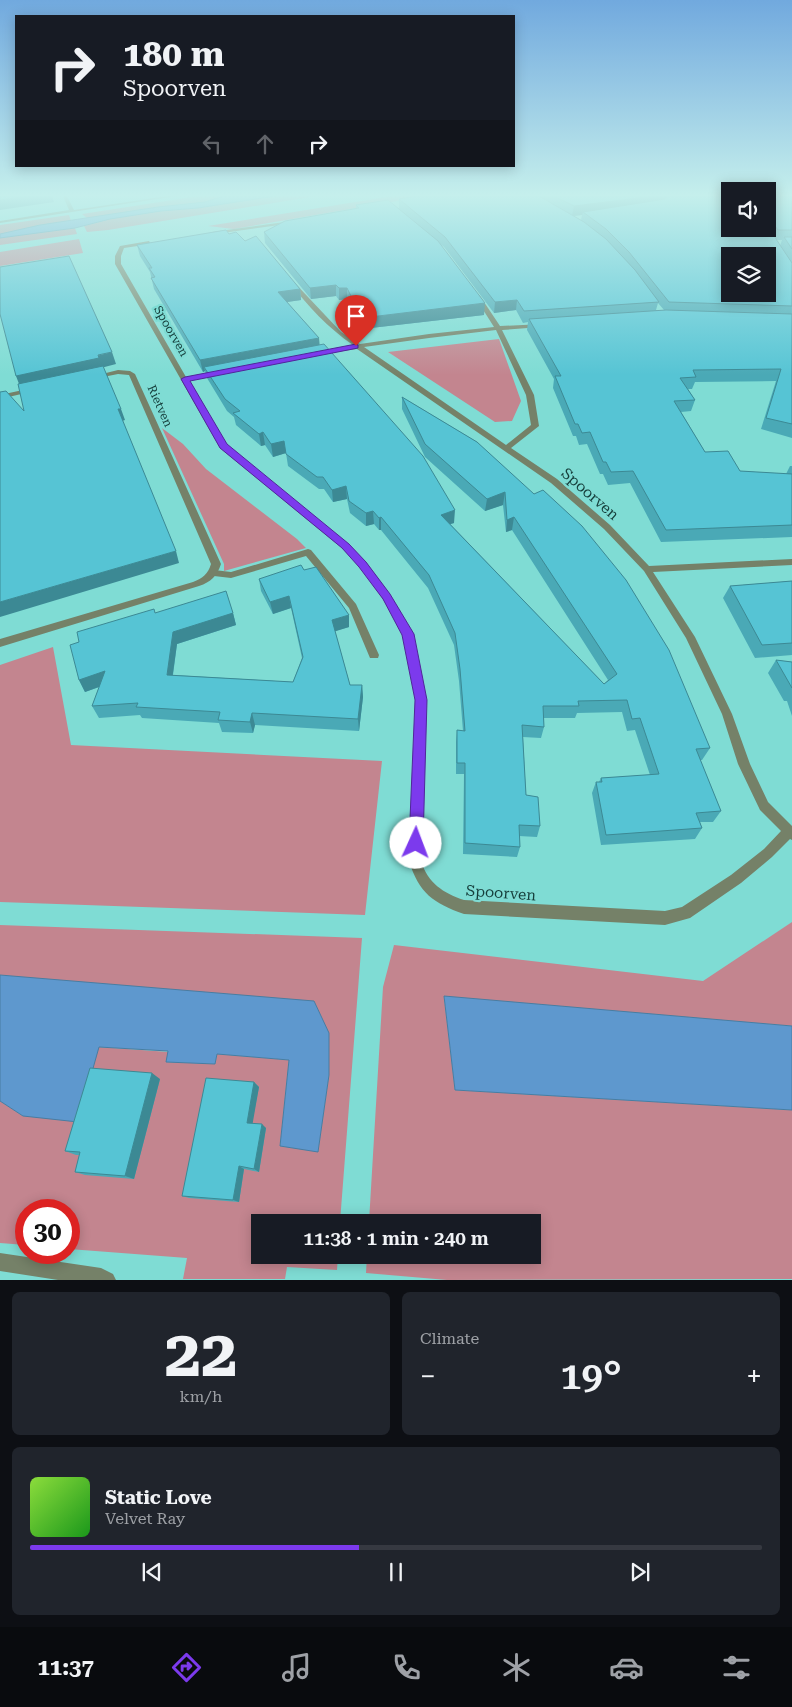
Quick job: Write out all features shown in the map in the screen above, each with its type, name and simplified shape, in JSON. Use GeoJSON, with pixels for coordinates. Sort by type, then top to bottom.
{"type":"FeatureCollection","features":[{"type":"Feature","properties":{"kind":"street","name":"Spoorven"},"geometry":{"type":"LineString","coordinates":[[118,256],[118,264],[223,446],[345,546],[362,564],[387,597],[408,634],[421,700],[415,861],[419,876],[428,889],[446,902],[464,907],[664,918],[685,913],[736,879],[790,833],[764,806],[744,764],[727,714],[690,637],[647,569],[607,527],[554,481],[339,333],[288,278]]}},
{"type":"Feature","properties":{"kind":"street"},"geometry":{"type":"LineString","coordinates":[[471,288],[498,328],[530,395],[535,426],[507,448]]}},
{"type":"Feature","properties":{"kind":"street"},"geometry":{"type":"LineString","coordinates":[[308,356],[356,346],[498,328],[546,325]]}},
{"type":"Feature","properties":{"kind":"street","name":"Rietven"},"geometry":{"type":"LineString","coordinates":[[82,379],[118,371],[127,371],[132,374],[216,564],[214,573]]}},
{"type":"Feature","properties":{"kind":"street","name":"Spoorven"},"geometry":{"type":"LineString","coordinates":[[185,379],[223,372]]}},
{"type":"Feature","properties":{"kind":"street"},"geometry":{"type":"LineString","coordinates":[[0,397],[46,387]]}},
{"type":"Feature","properties":{"kind":"street"},"geometry":{"type":"LineString","coordinates":[[0,643],[196,584],[207,580],[214,573],[231,575],[308,552],[352,606],[374,655]]}},
{"type":"Feature","properties":{"kind":"street"},"geometry":{"type":"LineString","coordinates":[[647,569],[792,562]]}},
{"type":"Feature","properties":{"kind":"street"},"geometry":{"type":"LineString","coordinates":[[0,1262],[101,1277],[107,1280]]}},
{"type":"Feature","properties":{"kind":"shaded area"},"geometry":{"type":"Polygon","coordinates":[[[0,256],[66,256],[0,266],[0,256]]]}},
{"type":"Feature","properties":{"kind":"shaded area"},"geometry":{"type":"Polygon","coordinates":[[[499,339],[521,401],[512,421],[495,422],[388,352],[499,339]]]}},
{"type":"Feature","properties":{"kind":"shaded area"},"geometry":{"type":"Polygon","coordinates":[[[162,428],[183,444],[206,469],[306,548],[224,571],[224,564],[162,428]]]}},
{"type":"Feature","properties":{"kind":"shaded area"},"geometry":{"type":"Polygon","coordinates":[[[53,647],[71,745],[382,761],[365,915],[0,902],[0,665],[53,647]]]}},
{"type":"Feature","properties":{"kind":"shaded area"},"geometry":{"type":"Polygon","coordinates":[[[792,922],[792,1026],[444,997],[455,1090],[792,1110],[792,1279],[447,1280],[366,1273],[366,1264],[541,1264],[541,1214],[369,1214],[383,987],[394,945],[703,981],[792,922]]]}},
{"type":"Feature","properties":{"kind":"shaded area"},"geometry":{"type":"Polygon","coordinates":[[[0,925],[362,938],[341,1214],[251,1214],[251,1264],[337,1264],[337,1270],[287,1267],[285,1279],[183,1279],[187,1258],[80,1250],[80,1199],[15,1199],[15,1244],[0,1243],[0,1101],[23,1116],[99,1047],[169,1052],[166,1062],[215,1064],[217,1054],[289,1060],[280,1146],[318,1151],[329,1075],[329,1033],[0,975],[0,925]]]}},
{"type":"Feature","properties":{"kind":"water"},"geometry":{"type":"Polygon","coordinates":[[[0,975],[314,1001],[329,1033],[329,1075],[318,1152],[280,1146],[289,1060],[217,1054],[215,1064],[166,1062],[168,1051],[99,1047],[78,1122],[23,1116],[0,1101],[0,975]]]}},
{"type":"Feature","properties":{"kind":"water"},"geometry":{"type":"Polygon","coordinates":[[[444,996],[792,1026],[792,1110],[455,1090],[444,996]]]}},
{"type":"Feature","properties":{"kind":"building"},"geometry":{"type":"Polygon","coordinates":[[[69,256],[112,352],[98,355],[99,358],[16,376],[0,314],[0,267],[69,256]]]}},
{"type":"Feature","properties":{"kind":"building"},"geometry":{"type":"Polygon","coordinates":[[[144,256],[272,256],[300,289],[278,292],[319,338],[200,360],[151,278],[155,277],[149,268],[152,268],[144,256]]]}},
{"type":"Feature","properties":{"kind":"building"},"geometry":{"type":"Polygon","coordinates":[[[283,256],[449,256],[485,303],[362,318],[347,288],[339,288],[336,285],[310,288],[283,256]]]}},
{"type":"Feature","properties":{"kind":"building"},"geometry":{"type":"Polygon","coordinates":[[[459,256],[622,256],[659,302],[524,311],[517,300],[495,302],[459,256]]]}},
{"type":"Feature","properties":{"kind":"building"},"geometry":{"type":"Polygon","coordinates":[[[632,256],[721,256],[721,302],[776,302],[776,256],[787,256],[792,263],[792,306],[669,302],[632,256]]]}},
{"type":"Feature","properties":{"kind":"building"},"geometry":{"type":"Polygon","coordinates":[[[666,310],[792,314],[792,424],[766,418],[781,369],[693,370],[696,377],[680,378],[695,400],[674,401],[705,452],[728,451],[740,471],[792,474],[792,525],[666,530],[633,471],[611,472],[606,462],[603,462],[590,432],[582,433],[578,424],[575,424],[555,376],[561,376],[529,319],[666,310]]]}},
{"type":"Feature","properties":{"kind":"building"},"geometry":{"type":"Polygon","coordinates":[[[324,344],[423,456],[455,510],[441,515],[604,684],[617,674],[514,517],[507,520],[505,492],[487,499],[425,444],[402,397],[477,442],[534,494],[543,490],[582,526],[626,580],[669,650],[710,748],[696,749],[721,811],[696,813],[702,828],[606,835],[596,782],[602,782],[601,778],[659,774],[640,718],[632,719],[627,700],[578,701],[579,706],[543,706],[544,727],[522,725],[526,795],[538,797],[540,826],[519,825],[520,847],[465,843],[465,763],[457,763],[457,730],[465,731],[460,669],[455,633],[429,575],[381,517],[379,518],[373,511],[366,513],[349,501],[346,486],[332,490],[323,477],[317,477],[286,454],[284,441],[271,444],[263,432],[259,434],[233,413],[240,411],[225,399],[204,367],[324,344]]]}},
{"type":"Feature","properties":{"kind":"building"},"geometry":{"type":"Polygon","coordinates":[[[103,366],[121,409],[118,409],[176,551],[0,602],[0,392],[6,391],[24,411],[18,384],[103,366]]]}},
{"type":"Feature","properties":{"kind":"building"},"geometry":{"type":"Polygon","coordinates":[[[301,565],[304,570],[316,567],[349,615],[332,620],[350,685],[362,685],[358,719],[252,713],[250,722],[218,720],[220,712],[136,707],[138,703],[92,706],[105,671],[79,680],[70,645],[79,642],[77,632],[154,609],[155,613],[226,591],[233,613],[173,632],[167,675],[293,682],[303,657],[289,596],[270,602],[259,579],[301,565]]]}},
{"type":"Feature","properties":{"kind":"building"},"geometry":{"type":"Polygon","coordinates":[[[792,581],[792,643],[762,645],[730,586],[792,581]]]}},
{"type":"Feature","properties":{"kind":"building"},"geometry":{"type":"Polygon","coordinates":[[[776,660],[792,662],[792,688],[776,660]]]}},
{"type":"Feature","properties":{"kind":"building"},"geometry":{"type":"Polygon","coordinates":[[[90,1068],[152,1073],[125,1176],[75,1172],[80,1152],[65,1151],[90,1068]]]}},
{"type":"Feature","properties":{"kind":"building"},"geometry":{"type":"Polygon","coordinates":[[[206,1078],[254,1082],[247,1123],[262,1124],[254,1169],[239,1166],[233,1200],[182,1196],[206,1078]]]}},
{"type":"Feature","properties":{"kind":"route"},"geometry":{"type":"LineString","coordinates":[[356,346],[185,379],[223,446],[345,546],[362,564],[387,597],[408,634],[421,700],[416,843]]}}]}
